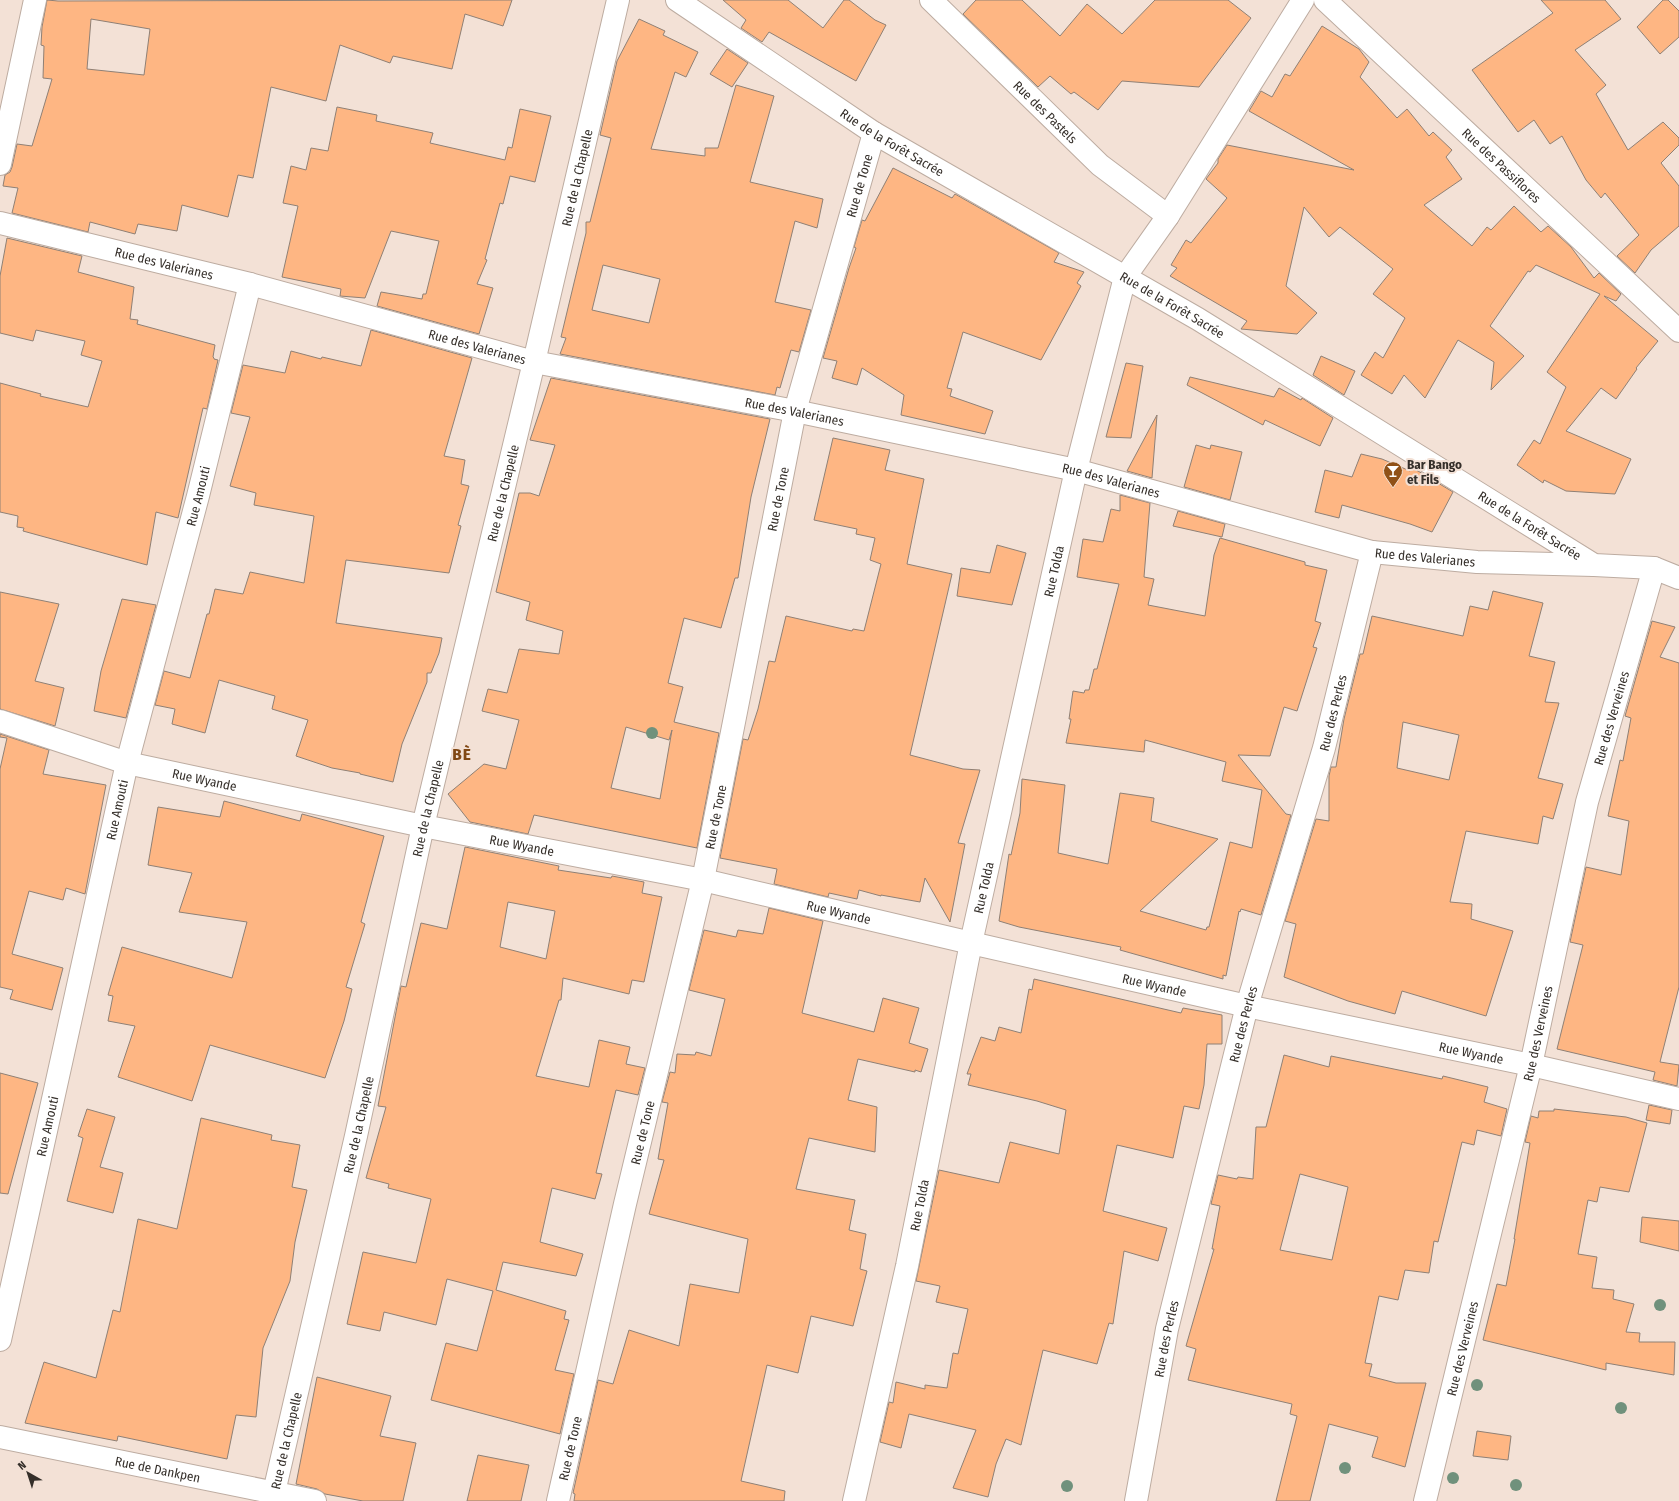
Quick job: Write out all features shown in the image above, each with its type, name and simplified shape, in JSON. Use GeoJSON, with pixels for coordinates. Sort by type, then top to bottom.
{"type":"FeatureCollection","features":[{"type":"Feature","properties":{"kind":"street"},"geometry":{"type":"LineString","coordinates":[[0,164],[35,0]]}},
{"type":"Feature","properties":{"kind":"street","name":"Rue de la Chapelle"},"geometry":{"type":"LineString","coordinates":[[273,1496],[356,1136],[423,826],[534,362],[618,0]]}},
{"type":"Feature","properties":{"kind":"street","name":"Rue de la Forêt Sacrée"},"geometry":{"type":"LineString","coordinates":[[677,0],[874,133],[1198,319],[1594,565],[1654,568],[1679,578]]}},
{"type":"Feature","properties":{"kind":"street","name":"Rue des Pastels"},"geometry":{"type":"LineString","coordinates":[[931,0],[1100,165],[1168,216]]}},
{"type":"Feature","properties":{"kind":"street"},"geometry":{"type":"LineString","coordinates":[[1125,277],[1168,216],[1302,0]]}},
{"type":"Feature","properties":{"kind":"street","name":"Rue des Passiflores"},"geometry":{"type":"LineString","coordinates":[[1325,0],[1679,331]]}},
{"type":"Feature","properties":{"kind":"street","name":"Rue de Tone"},"geometry":{"type":"LineString","coordinates":[[558,1501],[625,1204],[703,880],[795,411],[874,133]]}},
{"type":"Feature","properties":{"kind":"street","name":"Rue des Valerianes"},"geometry":{"type":"LineString","coordinates":[[0,223],[250,284],[534,362],[795,411],[1076,470],[1372,552],[1477,562],[1594,565]]}},
{"type":"Feature","properties":{"kind":"street","name":"Rue Tolda"},"geometry":{"type":"LineString","coordinates":[[854,1501],[907,1266],[971,943],[1076,470],[1125,277]]}},
{"type":"Feature","properties":{"kind":"street","name":"Rue Amouti"},"geometry":{"type":"LineString","coordinates":[[0,1340],[127,763],[198,496],[250,284]]}},
{"type":"Feature","properties":{"kind":"street","name":"Rue des Perles"},"geometry":{"type":"LineString","coordinates":[[1136,1501],[1167,1330],[1247,1006],[1324,748],[1372,552]]}},
{"type":"Feature","properties":{"kind":"street","name":"Rue des Verveines"},"geometry":{"type":"LineString","coordinates":[[1425,1501],[1531,1065],[1587,802],[1654,568]]}},
{"type":"Feature","properties":{"kind":"street","name":"Rue Wyande"},"geometry":{"type":"LineString","coordinates":[[0,721],[127,763],[423,826],[703,880],[1247,1006],[1531,1065],[1679,1099]]}},
{"type":"Feature","properties":{"kind":"street","name":"Rue de Dankpen"},"geometry":{"type":"LineString","coordinates":[[0,1437],[273,1496],[315,1501]]}},
{"type":"Feature","properties":{"kind":"building"},"geometry":{"type":"Polygon","coordinates":[[[47,0],[512,0],[503,26],[465,14],[452,69],[393,56],[390,63],[340,45],[326,101],[271,87],[253,178],[238,175],[228,217],[182,205],[177,231],[138,224],[135,234],[90,222],[88,232],[12,213],[18,188],[3,186],[5,175],[10,172],[12,167],[17,144],[32,146],[52,79],[43,78],[44,46],[41,45],[42,27],[47,0]],[[91,19],[87,69],[144,75],[150,29],[91,19]]]}},
{"type":"Feature","properties":{"kind":"building"},"geometry":{"type":"Polygon","coordinates":[[[723,0],[788,0],[823,28],[844,0],[849,0],[875,20],[886,25],[856,81],[769,32],[762,42],[741,28],[746,20],[723,0]]]}},
{"type":"Feature","properties":{"kind":"building"},"geometry":{"type":"Polygon","coordinates":[[[976,0],[1022,0],[1060,36],[1087,4],[1122,34],[1155,0],[1228,0],[1251,18],[1199,87],[1122,81],[1098,110],[1074,92],[1071,94],[1050,76],[1038,87],[963,14],[976,0]]]}},
{"type":"Feature","properties":{"kind":"building"},"geometry":{"type":"Polygon","coordinates":[[[1541,0],[1605,0],[1621,19],[1575,50],[1606,85],[1596,94],[1628,150],[1663,122],[1679,138],[1679,145],[1661,163],[1679,186],[1679,226],[1651,250],[1635,273],[1617,256],[1639,235],[1605,193],[1601,198],[1586,180],[1562,136],[1550,144],[1534,120],[1518,132],[1472,70],[1553,13],[1541,0]]]}},
{"type":"Feature","properties":{"kind":"building"},"geometry":{"type":"Polygon","coordinates":[[[1663,0],[1668,0],[1679,11],[1679,37],[1660,54],[1637,27],[1663,0]]]}},
{"type":"Feature","properties":{"kind":"building"},"geometry":{"type":"Polygon","coordinates":[[[639,19],[665,31],[663,35],[698,52],[686,77],[675,72],[651,149],[705,156],[705,148],[718,148],[736,85],[774,96],[750,182],[823,199],[817,228],[795,221],[775,302],[811,310],[799,352],[791,350],[780,388],[777,387],[775,395],[560,354],[566,338],[561,337],[586,233],[586,222],[590,222],[611,138],[600,135],[617,61],[639,19]],[[603,265],[592,310],[649,323],[660,279],[603,265]]]}},
{"type":"Feature","properties":{"kind":"building"},"geometry":{"type":"Polygon","coordinates":[[[1322,26],[1359,49],[1369,62],[1360,77],[1397,118],[1407,109],[1429,136],[1433,132],[1452,150],[1446,157],[1462,179],[1424,205],[1472,246],[1487,227],[1491,230],[1514,206],[1541,232],[1548,226],[1571,247],[1594,278],[1599,273],[1621,294],[1616,301],[1604,296],[1658,341],[1636,368],[1637,369],[1616,399],[1601,388],[1566,431],[1631,459],[1615,494],[1566,491],[1544,480],[1543,483],[1517,465],[1534,440],[1540,444],[1566,387],[1547,372],[1600,294],[1536,265],[1530,272],[1528,271],[1490,326],[1524,356],[1491,390],[1494,362],[1458,340],[1425,398],[1404,375],[1392,394],[1361,375],[1375,352],[1383,358],[1405,318],[1373,294],[1393,269],[1340,227],[1329,237],[1304,207],[1286,286],[1317,313],[1297,334],[1241,329],[1247,321],[1170,276],[1177,268],[1171,265],[1186,240],[1191,243],[1227,198],[1206,179],[1218,163],[1218,159],[1227,145],[1354,170],[1249,111],[1261,91],[1272,97],[1285,74],[1290,76],[1322,26]]]}},
{"type":"Feature","properties":{"kind":"building"},"geometry":{"type":"Polygon","coordinates":[[[727,49],[748,63],[732,87],[710,74],[727,49]]]}},
{"type":"Feature","properties":{"kind":"building"},"geometry":{"type":"Polygon","coordinates":[[[337,107],[377,115],[376,121],[433,133],[430,143],[505,160],[508,147],[512,148],[520,109],[551,116],[535,182],[510,176],[503,204],[500,203],[485,259],[487,260],[477,284],[493,288],[479,334],[377,306],[381,292],[422,299],[423,294],[426,294],[439,241],[391,231],[365,298],[340,296],[341,289],[282,277],[298,206],[283,203],[291,166],[306,170],[311,148],[328,151],[337,107]]]}},
{"type":"Feature","properties":{"kind":"building"},"geometry":{"type":"Polygon","coordinates":[[[893,168],[952,198],[955,194],[1059,253],[1054,262],[1084,272],[1077,283],[1081,286],[1041,360],[963,332],[947,388],[952,389],[950,396],[993,411],[985,434],[901,415],[904,395],[862,368],[857,385],[832,378],[837,361],[823,358],[856,248],[854,247],[862,220],[865,221],[893,168]]]}},
{"type":"Feature","properties":{"kind":"building"},"geometry":{"type":"Polygon","coordinates":[[[7,238],[82,256],[78,272],[134,287],[130,319],[138,320],[137,324],[215,345],[213,357],[214,359],[218,360],[207,409],[203,408],[178,518],[156,512],[147,565],[23,531],[24,528],[17,527],[18,516],[0,512],[0,383],[41,394],[40,396],[88,407],[102,361],[81,355],[85,341],[36,330],[33,341],[0,333],[0,276],[7,238]]]}},
{"type":"Feature","properties":{"kind":"building"},"geometry":{"type":"Polygon","coordinates":[[[371,330],[472,358],[444,456],[465,460],[461,484],[469,486],[458,525],[461,526],[449,573],[346,560],[336,623],[442,638],[439,653],[431,673],[427,673],[427,682],[402,744],[393,782],[360,773],[332,768],[296,756],[308,720],[272,709],[275,696],[219,680],[205,733],[172,724],[175,709],[155,705],[164,671],[190,678],[215,589],[243,594],[250,572],[304,583],[314,516],[254,505],[256,493],[230,486],[250,417],[231,413],[243,365],[285,373],[291,351],[321,359],[322,357],[361,366],[371,330]]]}},
{"type":"Feature","properties":{"kind":"building"},"geometry":{"type":"Polygon","coordinates":[[[1321,356],[1355,371],[1344,395],[1313,375],[1321,356]]]}},
{"type":"Feature","properties":{"kind":"building"},"geometry":{"type":"Polygon","coordinates":[[[1126,363],[1143,366],[1131,438],[1106,437],[1126,363]]]}},
{"type":"Feature","properties":{"kind":"building"},"geometry":{"type":"Polygon","coordinates":[[[1190,377],[1274,397],[1279,388],[1301,400],[1302,398],[1333,418],[1320,446],[1265,420],[1263,425],[1187,385],[1190,377]]]}},
{"type":"Feature","properties":{"kind":"building"},"geometry":{"type":"Polygon","coordinates":[[[551,378],[770,419],[751,497],[738,578],[735,578],[721,628],[684,618],[668,683],[683,687],[674,722],[719,733],[697,848],[534,815],[528,834],[470,822],[448,794],[484,764],[506,769],[519,720],[482,711],[488,689],[507,693],[519,649],[559,654],[563,631],[526,620],[530,602],[496,592],[519,493],[530,493],[539,496],[555,445],[530,440],[551,378]],[[626,727],[611,788],[660,799],[672,730],[669,740],[626,727]]]}},
{"type":"Feature","properties":{"kind":"building"},"geometry":{"type":"Polygon","coordinates":[[[1157,415],[1152,478],[1127,471],[1157,415]]]}},
{"type":"Feature","properties":{"kind":"building"},"geometry":{"type":"Polygon","coordinates":[[[833,438],[890,450],[885,470],[924,479],[907,564],[952,574],[910,755],[963,769],[980,770],[958,843],[965,844],[950,922],[925,878],[920,902],[881,896],[859,890],[857,899],[829,893],[828,897],[774,884],[777,869],[720,858],[743,739],[748,740],[758,709],[769,661],[775,662],[786,616],[852,631],[853,629],[864,631],[881,564],[870,560],[875,538],[856,534],[857,529],[814,520],[833,438]]]}},
{"type":"Feature","properties":{"kind":"building"},"geometry":{"type":"Polygon","coordinates":[[[1196,445],[1210,449],[1211,445],[1242,452],[1230,500],[1184,487],[1196,445]]]}},
{"type":"Feature","properties":{"kind":"building"},"geometry":{"type":"Polygon","coordinates":[[[1361,454],[1382,459],[1410,471],[1411,468],[1453,492],[1432,532],[1410,524],[1342,505],[1339,518],[1315,512],[1325,470],[1352,477],[1361,454]]]}},
{"type":"Feature","properties":{"kind":"building"},"geometry":{"type":"Polygon","coordinates":[[[1120,495],[1150,503],[1144,577],[1154,579],[1148,605],[1205,616],[1214,555],[1220,538],[1305,562],[1305,565],[1327,570],[1315,621],[1321,623],[1313,647],[1317,648],[1297,711],[1284,707],[1270,756],[1238,755],[1286,814],[1291,815],[1261,915],[1241,909],[1240,912],[1239,911],[1226,976],[1223,975],[1223,979],[1120,950],[1121,947],[1019,927],[999,921],[1009,854],[1011,855],[1020,813],[1022,779],[1065,785],[1058,853],[1108,864],[1120,793],[1154,798],[1151,821],[1218,839],[1140,911],[1206,930],[1207,927],[1209,927],[1230,842],[1252,848],[1262,790],[1222,781],[1226,762],[1145,740],[1144,752],[1066,743],[1071,719],[1069,719],[1073,691],[1084,693],[1085,690],[1089,690],[1094,669],[1097,669],[1119,584],[1077,577],[1083,539],[1103,542],[1111,509],[1120,511],[1120,495]]]}},
{"type":"Feature","properties":{"kind":"building"},"geometry":{"type":"Polygon","coordinates":[[[1178,511],[1225,524],[1222,537],[1173,526],[1178,511]]]}},
{"type":"Feature","properties":{"kind":"building"},"geometry":{"type":"Polygon","coordinates":[[[997,545],[1026,553],[1012,605],[957,596],[961,568],[990,573],[997,545]]]}},
{"type":"Feature","properties":{"kind":"building"},"geometry":{"type":"Polygon","coordinates":[[[1493,591],[1543,603],[1529,656],[1555,662],[1545,702],[1559,703],[1538,778],[1563,784],[1553,819],[1543,816],[1538,844],[1466,831],[1450,902],[1472,904],[1471,919],[1513,931],[1486,1016],[1402,991],[1395,1014],[1348,1001],[1284,977],[1296,924],[1285,921],[1316,819],[1329,821],[1329,776],[1331,767],[1336,767],[1344,719],[1360,654],[1363,654],[1372,616],[1463,636],[1470,606],[1488,610],[1493,591]],[[1403,722],[1397,768],[1449,780],[1459,735],[1403,722]]]}},
{"type":"Feature","properties":{"kind":"building"},"geometry":{"type":"Polygon","coordinates":[[[0,592],[59,604],[35,681],[64,688],[55,726],[0,709],[0,592]]]}},
{"type":"Feature","properties":{"kind":"building"},"geometry":{"type":"Polygon","coordinates":[[[122,599],[156,605],[126,718],[94,711],[101,671],[122,599]]]}},
{"type":"Feature","properties":{"kind":"building"},"geometry":{"type":"Polygon","coordinates":[[[1652,621],[1675,627],[1660,657],[1679,663],[1679,987],[1660,1062],[1679,1065],[1677,1086],[1653,1080],[1655,1072],[1557,1049],[1583,945],[1570,942],[1586,867],[1621,875],[1629,821],[1608,816],[1620,760],[1623,761],[1631,718],[1625,716],[1652,621]]]}},
{"type":"Feature","properties":{"kind":"building"},"geometry":{"type":"Polygon","coordinates":[[[0,734],[49,750],[43,774],[106,785],[85,894],[66,888],[63,900],[29,891],[12,954],[63,968],[52,1010],[10,999],[13,990],[0,987],[0,769],[7,738],[0,737],[0,734]]]}},
{"type":"Feature","properties":{"kind":"building"},"geometry":{"type":"Polygon","coordinates":[[[224,801],[300,821],[302,814],[384,836],[361,922],[365,924],[346,987],[352,989],[344,1021],[325,1078],[210,1045],[192,1101],[118,1077],[135,1026],[108,1021],[113,996],[108,995],[122,947],[232,978],[247,922],[179,912],[192,873],[148,865],[158,807],[220,817],[224,801]]]}},
{"type":"Feature","properties":{"kind":"building"},"geometry":{"type":"Polygon","coordinates":[[[465,847],[559,866],[558,870],[611,878],[612,876],[644,882],[642,893],[662,897],[644,982],[632,980],[629,994],[563,978],[561,1000],[559,1000],[536,1076],[589,1087],[599,1040],[630,1047],[626,1064],[645,1068],[638,1095],[616,1090],[596,1173],[602,1174],[595,1199],[552,1188],[540,1242],[583,1254],[576,1276],[503,1262],[496,1290],[566,1311],[564,1319],[569,1320],[555,1370],[574,1374],[560,1434],[431,1400],[446,1343],[477,1351],[493,1291],[447,1279],[436,1325],[384,1312],[380,1331],[347,1324],[363,1252],[416,1263],[431,1199],[388,1188],[389,1184],[366,1178],[386,1107],[378,1106],[401,986],[406,987],[421,923],[447,929],[465,847]],[[508,902],[500,947],[546,959],[555,911],[508,902]]]}},
{"type":"Feature","properties":{"kind":"building"},"geometry":{"type":"Polygon","coordinates":[[[769,908],[823,921],[802,1013],[874,1032],[883,998],[919,1008],[909,1043],[928,1049],[921,1072],[915,1070],[915,1072],[858,1059],[848,1100],[877,1107],[875,1152],[809,1138],[796,1189],[855,1200],[849,1230],[866,1234],[860,1269],[867,1271],[853,1326],[811,1316],[798,1373],[767,1365],[741,1481],[785,1491],[784,1501],[574,1501],[575,1494],[573,1493],[598,1380],[613,1384],[629,1330],[679,1346],[690,1284],[739,1293],[748,1239],[649,1214],[664,1160],[658,1159],[668,1103],[662,1102],[670,1072],[675,1073],[677,1054],[695,1055],[696,1052],[711,1056],[725,999],[689,990],[704,930],[736,937],[738,930],[763,934],[769,908]]]}},
{"type":"Feature","properties":{"kind":"building"},"geometry":{"type":"Polygon","coordinates":[[[1034,979],[1181,1013],[1183,1008],[1222,1015],[1222,1044],[1207,1044],[1204,1085],[1199,1109],[1184,1106],[1173,1158],[1117,1145],[1103,1211],[1167,1228],[1158,1261],[1124,1251],[1113,1324],[1109,1323],[1097,1364],[1043,1350],[1021,1445],[1006,1439],[996,1464],[988,1497],[953,1488],[976,1430],[909,1414],[901,1448],[880,1442],[889,1402],[893,1403],[896,1382],[925,1389],[925,1385],[947,1388],[953,1353],[958,1354],[968,1309],[936,1302],[940,1286],[916,1281],[939,1170],[999,1183],[1010,1142],[1059,1154],[1066,1110],[1037,1101],[968,1085],[971,1074],[967,1074],[981,1037],[995,1041],[999,1027],[1021,1033],[1029,989],[1032,990],[1034,979]]]}},
{"type":"Feature","properties":{"kind":"building"},"geometry":{"type":"Polygon","coordinates":[[[1284,1055],[1329,1067],[1331,1056],[1442,1079],[1443,1076],[1488,1087],[1484,1102],[1507,1109],[1501,1136],[1477,1130],[1474,1145],[1462,1142],[1438,1242],[1434,1241],[1429,1273],[1405,1270],[1398,1300],[1379,1296],[1365,1363],[1372,1364],[1369,1376],[1396,1383],[1426,1383],[1405,1467],[1372,1457],[1378,1437],[1329,1424],[1310,1501],[1276,1501],[1297,1416],[1290,1414],[1292,1404],[1188,1380],[1196,1349],[1186,1346],[1214,1249],[1212,1249],[1220,1206],[1211,1204],[1218,1175],[1237,1179],[1238,1177],[1253,1179],[1256,1127],[1266,1127],[1284,1055]],[[1300,1174],[1280,1250],[1332,1260],[1348,1187],[1300,1174]]]}},
{"type":"Feature","properties":{"kind":"building"},"geometry":{"type":"Polygon","coordinates":[[[0,1073],[38,1083],[8,1194],[0,1193],[0,1073]]]}},
{"type":"Feature","properties":{"kind":"building"},"geometry":{"type":"Polygon","coordinates":[[[1649,1105],[1672,1110],[1670,1124],[1646,1120],[1649,1105]]]}},
{"type":"Feature","properties":{"kind":"building"},"geometry":{"type":"Polygon","coordinates":[[[87,1109],[115,1117],[100,1167],[123,1173],[113,1213],[67,1201],[83,1138],[78,1136],[87,1109]]]}},
{"type":"Feature","properties":{"kind":"building"},"geometry":{"type":"Polygon","coordinates":[[[1554,1109],[1626,1117],[1647,1123],[1629,1192],[1600,1187],[1597,1202],[1588,1200],[1578,1254],[1597,1257],[1592,1288],[1614,1290],[1613,1299],[1634,1304],[1626,1332],[1640,1333],[1639,1342],[1675,1342],[1674,1375],[1606,1363],[1606,1370],[1483,1340],[1497,1284],[1506,1286],[1530,1143],[1525,1142],[1531,1116],[1538,1118],[1539,1111],[1554,1111],[1554,1109]]]}},
{"type":"Feature","properties":{"kind":"building"},"geometry":{"type":"Polygon","coordinates":[[[201,1118],[272,1135],[271,1140],[300,1145],[292,1187],[307,1190],[295,1242],[290,1281],[263,1348],[256,1417],[236,1415],[227,1459],[118,1436],[117,1441],[25,1423],[44,1362],[96,1378],[113,1310],[120,1312],[138,1219],[177,1229],[201,1118]]]}},
{"type":"Feature","properties":{"kind":"building"},"geometry":{"type":"Polygon","coordinates":[[[1642,1217],[1679,1221],[1679,1251],[1640,1242],[1642,1217]]]}},
{"type":"Feature","properties":{"kind":"building"},"geometry":{"type":"Polygon","coordinates":[[[317,1377],[391,1396],[380,1436],[416,1443],[403,1501],[363,1501],[325,1494],[317,1489],[296,1484],[317,1377]]]}},
{"type":"Feature","properties":{"kind":"building"},"geometry":{"type":"Polygon","coordinates":[[[1477,1431],[1511,1436],[1508,1460],[1473,1456],[1477,1431]]]}},
{"type":"Feature","properties":{"kind":"building"},"geometry":{"type":"Polygon","coordinates":[[[478,1455],[529,1465],[521,1501],[467,1501],[478,1455]]]}},
{"type":"Feature","properties":{"kind":"place","name":"Bar Bango et Fils"},"geometry":{"type":"Point","coordinates":[1393,488]}},
{"type":"Feature","properties":{"kind":"district","name":"BÈ"},"geometry":{"type":"Point","coordinates":[462,754]}}]}
